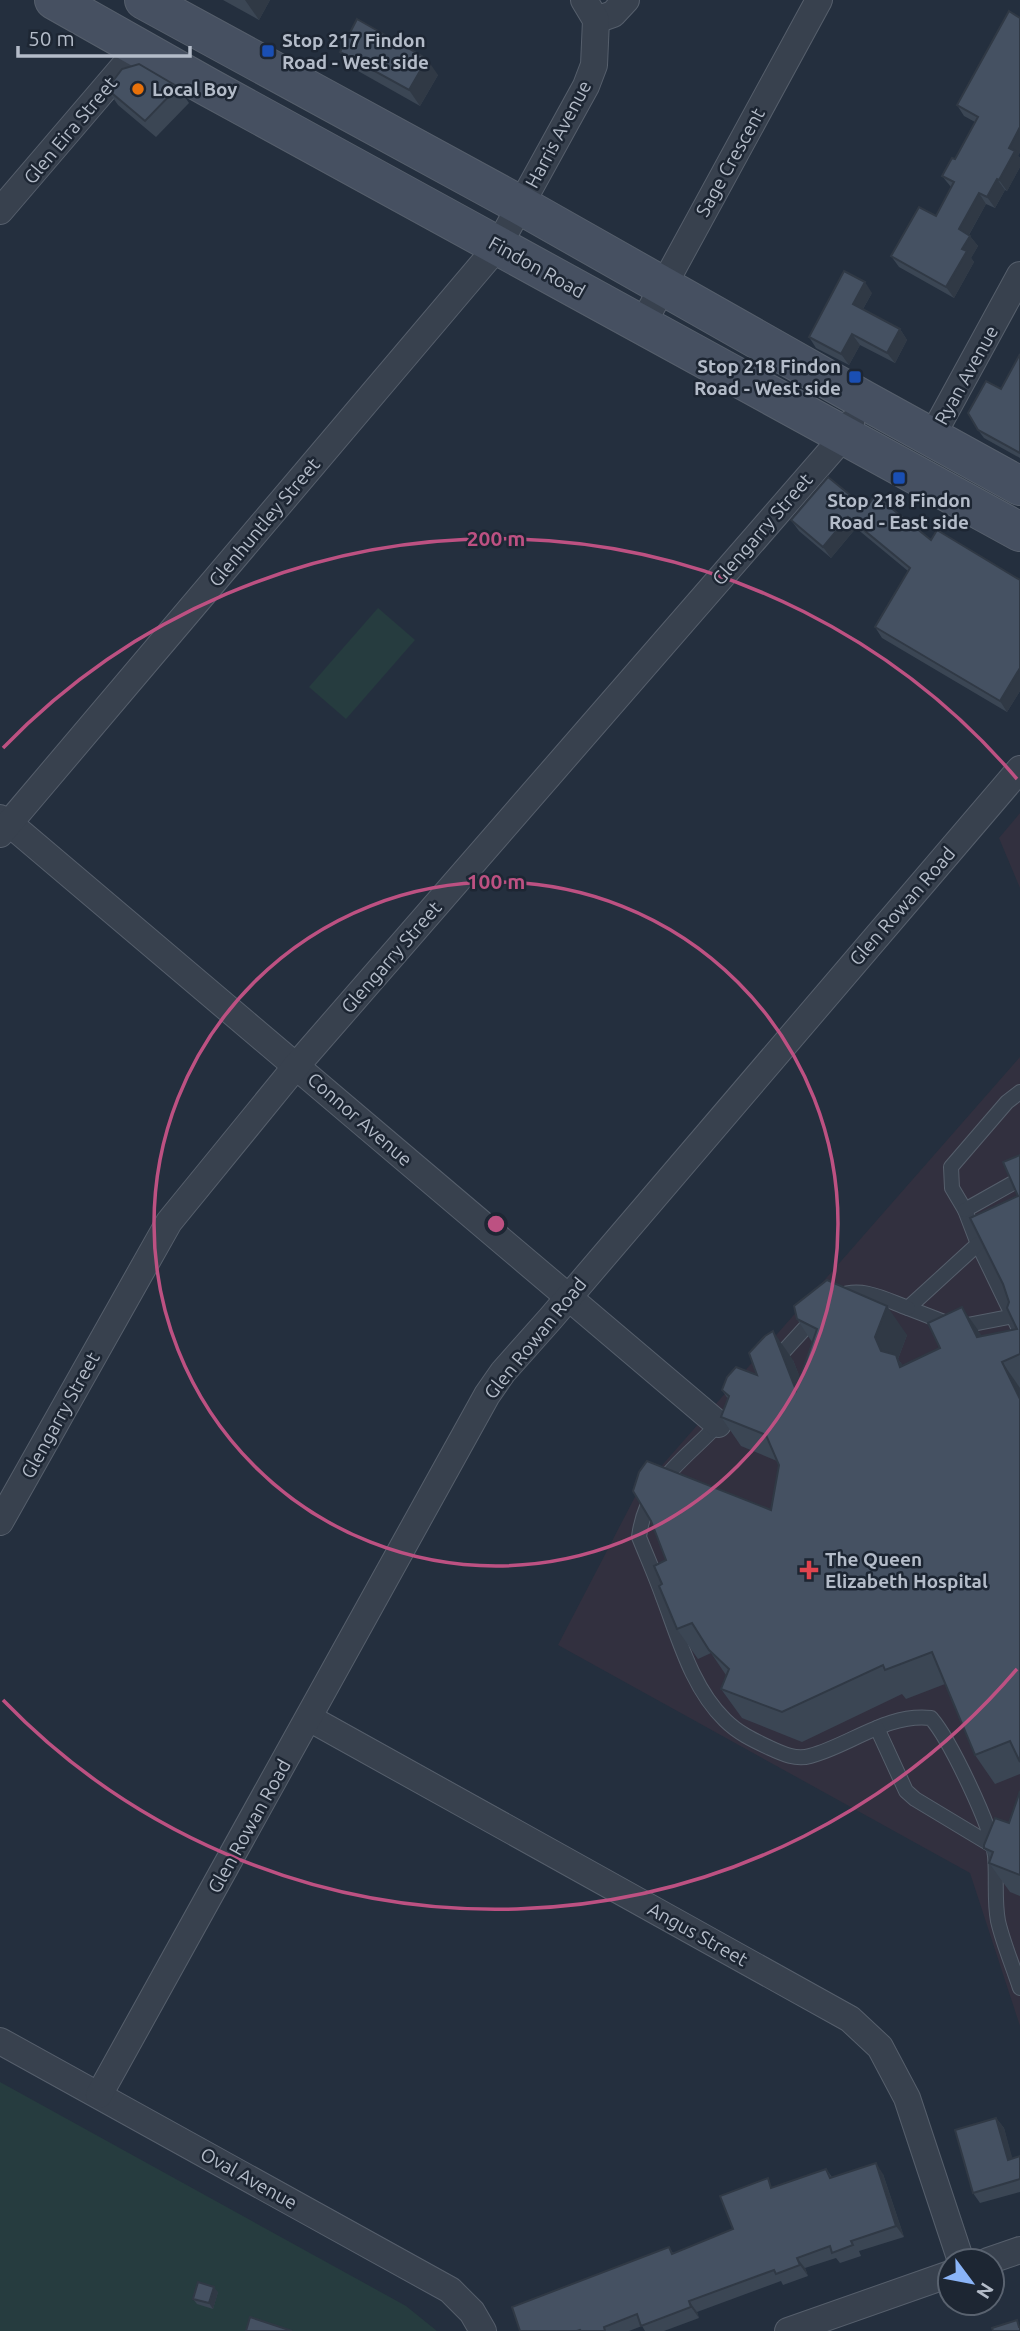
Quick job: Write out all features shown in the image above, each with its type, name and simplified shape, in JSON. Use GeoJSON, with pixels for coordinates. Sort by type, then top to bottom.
{"type":"FeatureCollection","features":[{"type":"Feature","properties":{"kind":"main road","name":"Findon Road"},"geometry":{"type":"LineString","coordinates":[[54,0],[1020,532]]}},
{"type":"Feature","properties":{"kind":"main road"},"geometry":{"type":"LineString","coordinates":[[123,0],[138,47]]}},
{"type":"Feature","properties":{"kind":"main road"},"geometry":{"type":"LineString","coordinates":[[144,0],[520,205],[1020,486]]}},
{"type":"Feature","properties":{"kind":"street"},"geometry":{"type":"LineString","coordinates":[[590,10],[613,14],[626,0]]}},
{"type":"Feature","properties":{"kind":"street","name":"Sage Crescent"},"geometry":{"type":"LineString","coordinates":[[642,325],[819,0]]}},
{"type":"Feature","properties":{"kind":"street","name":"Harris Avenue"},"geometry":{"type":"LineString","coordinates":[[520,205],[586,86],[594,65],[590,10]]}},
{"type":"Feature","properties":{"kind":"street","name":"Glen Eira Street"},"geometry":{"type":"LineString","coordinates":[[0,211],[138,47]]}},
{"type":"Feature","properties":{"kind":"street","name":"Glenhuntley Street"},"geometry":{"type":"LineString","coordinates":[[3,825],[498,246],[520,205]]}},
{"type":"Feature","properties":{"kind":"street","name":"Ryan Avenue"},"geometry":{"type":"LineString","coordinates":[[931,438],[1020,275]]}},
{"type":"Feature","properties":{"kind":"street","name":"Glengarry Street"},"geometry":{"type":"LineString","coordinates":[[0,1522],[169,1223],[297,1065],[844,436],[864,400]]}},
{"type":"Feature","properties":{"kind":"street","name":"Glen Rowan Road"},"geometry":{"type":"LineString","coordinates":[[99,2095],[487,1395],[503,1372],[1020,769]]}},
{"type":"Feature","properties":{"kind":"street","name":"Connor Avenue"},"geometry":{"type":"LineString","coordinates":[[3,825],[297,1065],[568,1297],[727,1415]]}},
{"type":"Feature","properties":{"kind":"street","name":"Angus Street"},"geometry":{"type":"LineString","coordinates":[[309,1718],[850,2020],[880,2047],[907,2098],[956,2247]]}},
{"type":"Feature","properties":{"kind":"street","name":"Oval Avenue"},"geometry":{"type":"LineString","coordinates":[[0,2041],[450,2290],[472,2312],[483,2331]]}},
{"type":"Feature","properties":{"kind":"street"},"geometry":{"type":"LineString","coordinates":[[788,2331],[936,2279]]}},
{"type":"Feature","properties":{"kind":"lane"},"geometry":{"type":"LineString","coordinates":[[1020,1092],[1007,1102],[951,1167],[952,1188],[965,1210],[978,1244],[1020,1331]]}},
{"type":"Feature","properties":{"kind":"lane"},"geometry":{"type":"LineString","coordinates":[[965,1210],[1020,1180]]}},
{"type":"Feature","properties":{"kind":"lane"},"geometry":{"type":"LineString","coordinates":[[908,1308],[978,1244]]}},
{"type":"Feature","properties":{"kind":"lane"},"geometry":{"type":"LineString","coordinates":[[760,1377],[832,1299],[849,1292],[868,1293],[957,1327],[1014,1316]]}},
{"type":"Feature","properties":{"kind":"lane"},"geometry":{"type":"LineString","coordinates":[[727,1415],[657,1487],[647,1503],[640,1530],[639,1537],[690,1668],[710,1704],[725,1721],[744,1735],[784,1755],[804,1758],[902,1719],[931,1718],[958,1762],[993,1846],[998,1920],[1020,1988]]}},
{"type":"Feature","properties":{"kind":"lane"},"geometry":{"type":"LineString","coordinates":[[877,1728],[906,1791],[993,1846]]}},
{"type":"Feature","properties":{"kind":"shaded area"},"geometry":{"type":"Polygon","coordinates":[[[1020,813],[1020,888],[999,838],[1020,813]]]}},
{"type":"Feature","properties":{"kind":"shaded area","name":"The Queen Elizabeth Hospital"},"geometry":{"type":"Polygon","coordinates":[[[1020,1057],[1020,2026],[970,1873],[558,1645],[636,1495],[1020,1057]]]}},
{"type":"Feature","properties":{"kind":"green space"},"geometry":{"type":"Polygon","coordinates":[[[378,608],[415,640],[346,719],[309,687],[378,608]]]}},
{"type":"Feature","properties":{"kind":"green space"},"geometry":{"type":"Polygon","coordinates":[[[0,2082],[406,2306],[437,2331],[0,2331],[0,2082]]]}},
{"type":"Feature","properties":{"kind":"building"},"geometry":{"type":"Polygon","coordinates":[[[1009,11],[1020,18],[1020,127],[1009,148],[1015,151],[987,197],[979,193],[959,229],[970,236],[962,249],[967,251],[946,287],[891,256],[919,207],[936,216],[954,182],[942,176],[952,158],[955,159],[978,117],[957,105],[1009,11]]]}},
{"type":"Feature","properties":{"kind":"building"},"geometry":{"type":"Polygon","coordinates":[[[357,19],[427,59],[409,90],[340,52],[357,19]]]}},
{"type":"Feature","properties":{"kind":"building"},"geometry":{"type":"Polygon","coordinates":[[[139,64],[178,87],[145,121],[107,89],[122,69],[139,64]]]}},
{"type":"Feature","properties":{"kind":"building"},"geometry":{"type":"Polygon","coordinates":[[[844,271],[865,282],[853,304],[900,329],[887,353],[852,334],[841,354],[809,337],[844,271]]]}},
{"type":"Feature","properties":{"kind":"building"},"geometry":{"type":"Polygon","coordinates":[[[1020,354],[1020,453],[978,430],[968,413],[986,381],[1001,389],[1020,354]]]}},
{"type":"Feature","properties":{"kind":"building"},"geometry":{"type":"Polygon","coordinates":[[[828,477],[866,508],[875,495],[931,540],[937,530],[1020,580],[1020,668],[1000,701],[875,627],[910,568],[848,517],[823,547],[791,520],[828,477]]]}},
{"type":"Feature","properties":{"kind":"building"},"geometry":{"type":"Polygon","coordinates":[[[1020,1155],[1020,1354],[1002,1362],[1020,1399],[1020,1762],[1010,1741],[975,1755],[932,1652],[885,1670],[883,1665],[782,1712],[721,1689],[729,1669],[709,1650],[692,1623],[677,1629],[659,1586],[662,1584],[654,1566],[666,1560],[651,1521],[633,1491],[639,1472],[647,1461],[771,1510],[779,1465],[766,1435],[721,1417],[729,1396],[722,1390],[727,1377],[736,1367],[757,1375],[749,1353],[773,1331],[796,1390],[817,1329],[797,1319],[794,1306],[827,1280],[887,1306],[875,1337],[881,1351],[896,1355],[900,1367],[940,1348],[928,1323],[962,1307],[977,1337],[1017,1329],[1007,1308],[1009,1302],[1003,1284],[970,1218],[1018,1196],[1003,1162],[1020,1155]]]}},
{"type":"Feature","properties":{"kind":"building"},"geometry":{"type":"Polygon","coordinates":[[[1020,1791],[1020,1875],[989,1863],[993,1852],[984,1848],[984,1845],[995,1818],[1009,1823],[1020,1791]]]}},
{"type":"Feature","properties":{"kind":"building"},"geometry":{"type":"Polygon","coordinates":[[[996,2118],[1008,2160],[1020,2156],[1020,2179],[973,2193],[955,2130],[996,2118]]]}},
{"type":"Feature","properties":{"kind":"building"},"geometry":{"type":"Polygon","coordinates":[[[876,2163],[896,2226],[851,2241],[853,2245],[832,2253],[830,2246],[797,2258],[800,2265],[776,2274],[774,2270],[689,2301],[691,2307],[641,2326],[637,2314],[604,2327],[605,2331],[520,2331],[512,2307],[669,2247],[672,2254],[733,2229],[720,2196],[768,2178],[771,2188],[826,2169],[830,2178],[876,2163]]]}},
{"type":"Feature","properties":{"kind":"building"},"geometry":{"type":"Polygon","coordinates":[[[198,2282],[214,2287],[209,2303],[193,2299],[198,2282]]]}},
{"type":"Feature","properties":{"kind":"building"},"geometry":{"type":"Polygon","coordinates":[[[250,2317],[292,2331],[246,2331],[250,2317]]]}},
{"type":"Feature","properties":{"kind":"building"},"geometry":{"type":"Polygon","coordinates":[[[1017,2320],[1020,2331],[993,2331],[992,2328],[1017,2320]]]}},
{"type":"Feature","properties":{"kind":"place","name":"Stop 217 Findon Road - West side"},"geometry":{"type":"Point","coordinates":[268,51]}},
{"type":"Feature","properties":{"kind":"place","name":"Local Boy"},"geometry":{"type":"Point","coordinates":[138,89]}},
{"type":"Feature","properties":{"kind":"place","name":"Stop 218 Findon Road - West side"},"geometry":{"type":"Point","coordinates":[855,377]}},
{"type":"Feature","properties":{"kind":"place","name":"Stop 218 Findon Road - East side"},"geometry":{"type":"Point","coordinates":[899,478]}},
{"type":"Feature","properties":{"kind":"place","name":"The Queen Elizabeth Hospital"},"geometry":{"type":"Point","coordinates":[809,1570]}}]}
